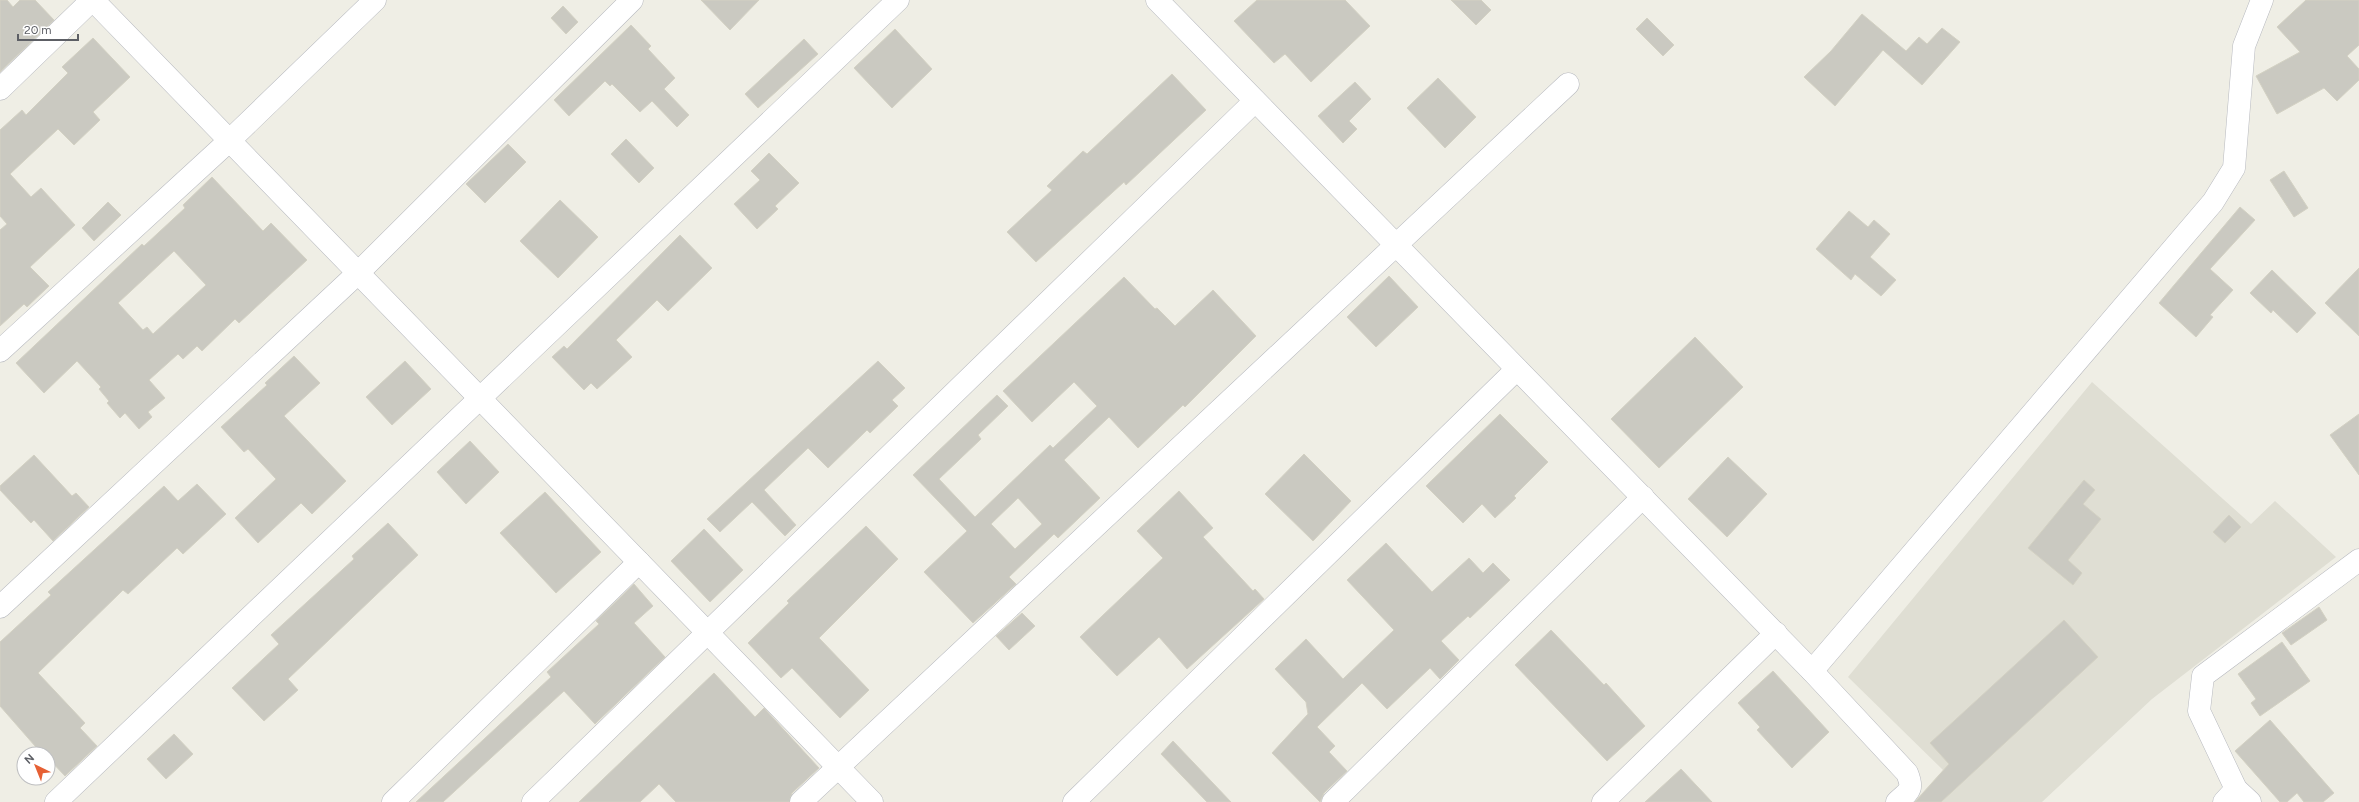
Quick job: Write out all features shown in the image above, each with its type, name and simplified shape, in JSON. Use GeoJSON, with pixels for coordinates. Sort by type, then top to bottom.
{"type":"FeatureCollection","features":[{"type":"Feature","properties":{"kind":"street"},"geometry":{"type":"LineString","coordinates":[[0,89],[92,0],[872,802]]}},
{"type":"Feature","properties":{"kind":"street"},"geometry":{"type":"LineString","coordinates":[[0,351],[229,142],[375,0]]}},
{"type":"Feature","properties":{"kind":"street"},"geometry":{"type":"LineString","coordinates":[[0,607],[358,274],[632,0]]}},
{"type":"Feature","properties":{"kind":"street"},"geometry":{"type":"LineString","coordinates":[[56,802],[479,397],[898,0]]}},
{"type":"Feature","properties":{"kind":"street"},"geometry":{"type":"LineString","coordinates":[[1157,0],[1255,102],[1776,633],[1907,773],[1911,783],[1909,792],[1899,801]]}},
{"type":"Feature","properties":{"kind":"street"},"geometry":{"type":"LineString","coordinates":[[1812,671],[2213,202],[2234,168],[2244,46],[2262,0]]}},
{"type":"Feature","properties":{"kind":"street"},"geometry":{"type":"LineString","coordinates":[[801,802],[1394,244],[1568,84]]}},
{"type":"Feature","properties":{"kind":"street"},"geometry":{"type":"LineString","coordinates":[[533,802],[1255,102]]}},
{"type":"Feature","properties":{"kind":"street"},"geometry":{"type":"LineString","coordinates":[[1074,802],[1517,369]]}},
{"type":"Feature","properties":{"kind":"street"},"geometry":{"type":"LineString","coordinates":[[1333,802],[1643,497]]}},
{"type":"Feature","properties":{"kind":"street"},"geometry":{"type":"LineString","coordinates":[[2237,798],[2199,711],[2203,676],[2359,560]]}},
{"type":"Feature","properties":{"kind":"street"},"geometry":{"type":"LineString","coordinates":[[393,802],[639,562]]}},
{"type":"Feature","properties":{"kind":"street"},"geometry":{"type":"LineString","coordinates":[[1603,802],[1776,633]]}},
{"type":"Feature","properties":{"kind":"shaded area"},"geometry":{"type":"Polygon","coordinates":[[[2092,382],[2251,524],[2275,501],[2336,557],[2152,699],[2042,802],[1914,802],[1943,770],[1848,677],[2092,382]]]}},
{"type":"Feature","properties":{"kind":"building"},"geometry":{"type":"Polygon","coordinates":[[[0,0],[7,0],[13,7],[20,0],[35,0],[54,20],[0,72],[0,0]]]}},
{"type":"Feature","properties":{"kind":"building"},"geometry":{"type":"Polygon","coordinates":[[[701,0],[759,0],[730,30],[701,0]]]}},
{"type":"Feature","properties":{"kind":"building"},"geometry":{"type":"Polygon","coordinates":[[[1257,0],[1345,0],[1370,26],[1311,82],[1285,54],[1274,63],[1234,21],[1257,0]]]}},
{"type":"Feature","properties":{"kind":"building"},"geometry":{"type":"Polygon","coordinates":[[[1451,0],[1481,0],[1491,10],[1476,25],[1451,0]]]}},
{"type":"Feature","properties":{"kind":"building"},"geometry":{"type":"Polygon","coordinates":[[[2306,0],[2359,0],[2359,45],[2347,56],[2359,69],[2359,80],[2337,101],[2324,88],[2277,114],[2256,76],[2300,52],[2277,27],[2306,0]]]}},
{"type":"Feature","properties":{"kind":"building"},"geometry":{"type":"Polygon","coordinates":[[[563,6],[578,22],[566,34],[551,18],[563,6]]]}},
{"type":"Feature","properties":{"kind":"building"},"geometry":{"type":"Polygon","coordinates":[[[1862,14],[1906,51],[1919,37],[1927,44],[1942,28],[1960,42],[1922,85],[1883,50],[1835,106],[1804,77],[1831,51],[1862,14]]]}},
{"type":"Feature","properties":{"kind":"building"},"geometry":{"type":"Polygon","coordinates":[[[1647,18],[1674,45],[1663,56],[1636,29],[1647,18]]]}},
{"type":"Feature","properties":{"kind":"building"},"geometry":{"type":"Polygon","coordinates":[[[631,25],[651,46],[648,49],[675,78],[664,89],[689,115],[677,127],[652,101],[640,112],[612,84],[610,86],[605,81],[569,116],[554,100],[631,25]]]}},
{"type":"Feature","properties":{"kind":"building"},"geometry":{"type":"Polygon","coordinates":[[[895,29],[932,69],[892,108],[854,68],[895,29]]]}},
{"type":"Feature","properties":{"kind":"building"},"geometry":{"type":"Polygon","coordinates":[[[93,38],[130,77],[93,112],[100,120],[74,145],[58,129],[10,174],[31,197],[41,188],[75,225],[30,267],[49,286],[27,307],[24,304],[0,326],[0,230],[7,224],[0,216],[0,130],[22,110],[26,115],[68,73],[62,67],[93,38]]]}},
{"type":"Feature","properties":{"kind":"building"},"geometry":{"type":"Polygon","coordinates":[[[804,39],[818,54],[758,108],[745,94],[804,39]]]}},
{"type":"Feature","properties":{"kind":"building"},"geometry":{"type":"Polygon","coordinates":[[[1172,74],[1206,110],[1126,185],[1124,182],[1036,262],[1007,232],[1052,190],[1047,186],[1083,151],[1087,154],[1172,74]]]}},
{"type":"Feature","properties":{"kind":"building"},"geometry":{"type":"Polygon","coordinates":[[[1438,78],[1476,117],[1445,148],[1407,108],[1438,78]]]}},
{"type":"Feature","properties":{"kind":"building"},"geometry":{"type":"Polygon","coordinates":[[[1355,82],[1371,99],[1349,121],[1357,129],[1343,143],[1318,116],[1355,82]]]}},
{"type":"Feature","properties":{"kind":"building"},"geometry":{"type":"Polygon","coordinates":[[[626,139],[654,168],[639,183],[611,154],[626,139]]]}},
{"type":"Feature","properties":{"kind":"building"},"geometry":{"type":"Polygon","coordinates":[[[508,144],[526,162],[485,203],[466,184],[508,144]]]}},
{"type":"Feature","properties":{"kind":"building"},"geometry":{"type":"Polygon","coordinates":[[[769,153],[799,183],[775,206],[778,209],[757,229],[734,204],[760,180],[751,171],[769,153]]]}},
{"type":"Feature","properties":{"kind":"building"},"geometry":{"type":"Polygon","coordinates":[[[2284,171],[2308,208],[2294,217],[2270,180],[2284,171]]]}},
{"type":"Feature","properties":{"kind":"building"},"geometry":{"type":"Polygon","coordinates":[[[212,177],[263,231],[271,223],[307,260],[239,323],[235,319],[202,351],[197,346],[183,359],[178,354],[149,380],[165,398],[148,412],[152,417],[139,429],[125,413],[120,418],[107,403],[109,401],[99,389],[101,387],[77,361],[44,393],[16,363],[142,244],[144,246],[185,208],[183,205],[212,177]],[[174,251],[118,303],[143,330],[147,327],[153,334],[206,285],[174,251]]]}},
{"type":"Feature","properties":{"kind":"building"},"geometry":{"type":"Polygon","coordinates":[[[560,200],[598,237],[558,278],[520,241],[560,200]]]}},
{"type":"Feature","properties":{"kind":"building"},"geometry":{"type":"Polygon","coordinates":[[[108,202],[121,215],[94,241],[82,228],[108,202]]]}},
{"type":"Feature","properties":{"kind":"building"},"geometry":{"type":"Polygon","coordinates":[[[2240,207],[2255,220],[2210,269],[2233,290],[2210,315],[2213,317],[2196,337],[2159,303],[2240,207]]]}},
{"type":"Feature","properties":{"kind":"building"},"geometry":{"type":"Polygon","coordinates":[[[1849,211],[1868,227],[1874,220],[1890,234],[1870,257],[1896,280],[1881,296],[1855,274],[1851,280],[1816,249],[1849,211]]]}},
{"type":"Feature","properties":{"kind":"building"},"geometry":{"type":"Polygon","coordinates":[[[680,235],[712,268],[668,311],[657,300],[616,340],[632,357],[597,389],[591,383],[584,390],[552,357],[564,346],[567,349],[680,235]]]}},
{"type":"Feature","properties":{"kind":"building"},"geometry":{"type":"Polygon","coordinates":[[[2359,268],[2359,336],[2325,303],[2359,268]]]}},
{"type":"Feature","properties":{"kind":"building"},"geometry":{"type":"Polygon","coordinates":[[[2272,270],[2316,313],[2297,333],[2273,310],[2271,313],[2250,293],[2272,270]]]}},
{"type":"Feature","properties":{"kind":"building"},"geometry":{"type":"Polygon","coordinates":[[[1389,276],[1418,307],[1376,347],[1347,317],[1389,276]]]}},
{"type":"Feature","properties":{"kind":"building"},"geometry":{"type":"Polygon","coordinates":[[[1124,277],[1155,309],[1157,308],[1175,326],[1213,290],[1256,336],[1185,407],[1183,405],[1138,448],[1109,417],[1064,460],[1100,498],[1058,538],[1054,534],[1009,577],[1016,584],[973,623],[924,572],[967,531],[913,475],[997,395],[1008,406],[978,435],[981,439],[939,479],[975,517],[1050,445],[1053,448],[1097,406],[1074,382],[1032,422],[1003,391],[1124,277]],[[1018,498],[991,524],[1015,549],[1042,524],[1018,498]]]}},
{"type":"Feature","properties":{"kind":"building"},"geometry":{"type":"Polygon","coordinates":[[[1695,337],[1743,387],[1659,468],[1611,419],[1695,337]]]}},
{"type":"Feature","properties":{"kind":"building"},"geometry":{"type":"Polygon","coordinates":[[[294,356],[320,383],[284,416],[346,481],[312,514],[301,503],[258,543],[235,518],[276,479],[248,449],[244,452],[221,427],[267,385],[265,383],[294,356]]]}},
{"type":"Feature","properties":{"kind":"building"},"geometry":{"type":"Polygon","coordinates":[[[405,361],[431,389],[392,425],[366,397],[405,361]]]}},
{"type":"Feature","properties":{"kind":"building"},"geometry":{"type":"Polygon","coordinates":[[[878,361],[905,388],[892,400],[898,406],[870,433],[867,430],[828,468],[808,448],[764,490],[796,525],[785,536],[752,502],[720,532],[707,519],[878,361]]]}},
{"type":"Feature","properties":{"kind":"building"},"geometry":{"type":"Polygon","coordinates":[[[1500,414],[1548,462],[1514,496],[1516,498],[1495,518],[1482,504],[1463,523],[1426,486],[1500,414]]]}},
{"type":"Feature","properties":{"kind":"building"},"geometry":{"type":"Polygon","coordinates":[[[2359,414],[2359,475],[2330,435],[2359,414]]]}},
{"type":"Feature","properties":{"kind":"building"},"geometry":{"type":"Polygon","coordinates":[[[470,441],[499,472],[466,504],[437,472],[470,441]]]}},
{"type":"Feature","properties":{"kind":"building"},"geometry":{"type":"Polygon","coordinates":[[[1304,454],[1351,501],[1313,541],[1265,494],[1304,454]]]}},
{"type":"Feature","properties":{"kind":"building"},"geometry":{"type":"Polygon","coordinates":[[[34,455],[72,496],[76,493],[89,507],[53,541],[34,520],[31,523],[0,490],[0,486],[34,455]]]}},
{"type":"Feature","properties":{"kind":"building"},"geometry":{"type":"Polygon","coordinates":[[[1728,457],[1767,494],[1727,537],[1688,499],[1728,457]]]}},
{"type":"Feature","properties":{"kind":"building"},"geometry":{"type":"Polygon","coordinates":[[[2084,480],[2095,490],[2083,504],[2101,519],[2068,560],[2082,573],[2073,585],[2028,548],[2084,480]]]}},
{"type":"Feature","properties":{"kind":"building"},"geometry":{"type":"Polygon","coordinates":[[[197,484],[226,514],[183,554],[177,548],[128,594],[123,590],[38,673],[85,723],[80,728],[97,746],[65,776],[56,766],[56,746],[35,746],[0,706],[0,642],[51,595],[48,592],[164,486],[178,501],[197,484]]]}},
{"type":"Feature","properties":{"kind":"building"},"geometry":{"type":"Polygon","coordinates":[[[1179,491],[1213,528],[1203,537],[1253,591],[1255,589],[1264,599],[1187,669],[1159,637],[1117,676],[1080,637],[1163,558],[1137,531],[1179,491]]]}},
{"type":"Feature","properties":{"kind":"building"},"geometry":{"type":"Polygon","coordinates":[[[545,492],[601,552],[556,593],[500,533],[545,492]]]}},
{"type":"Feature","properties":{"kind":"building"},"geometry":{"type":"Polygon","coordinates":[[[2229,515],[2241,527],[2225,543],[2213,532],[2229,515]]]}},
{"type":"Feature","properties":{"kind":"building"},"geometry":{"type":"Polygon","coordinates":[[[388,523],[418,555],[288,679],[298,690],[264,721],[232,688],[279,644],[271,635],[354,559],[352,556],[388,523]]]}},
{"type":"Feature","properties":{"kind":"building"},"geometry":{"type":"Polygon","coordinates":[[[866,526],[898,559],[819,638],[869,690],[840,718],[792,668],[781,678],[748,643],[789,603],[787,601],[866,526]]]}},
{"type":"Feature","properties":{"kind":"building"},"geometry":{"type":"Polygon","coordinates":[[[704,529],[743,570],[710,602],[671,561],[704,529]]]}},
{"type":"Feature","properties":{"kind":"building"},"geometry":{"type":"Polygon","coordinates":[[[1386,543],[1432,592],[1469,558],[1483,573],[1493,563],[1510,580],[1470,618],[1468,616],[1441,641],[1459,660],[1440,679],[1430,668],[1387,709],[1362,683],[1317,727],[1335,746],[1329,752],[1347,771],[1324,793],[1320,802],[1272,753],[1308,714],[1306,702],[1275,669],[1306,639],[1343,679],[1394,630],[1347,580],[1386,543]]]}},
{"type":"Feature","properties":{"kind":"building"},"geometry":{"type":"Polygon","coordinates":[[[634,584],[653,606],[634,623],[665,657],[595,724],[564,691],[443,802],[416,802],[551,677],[547,672],[599,624],[596,621],[634,584]]]}},
{"type":"Feature","properties":{"kind":"building"},"geometry":{"type":"Polygon","coordinates":[[[2319,607],[2327,620],[2291,645],[2282,633],[2319,607]]]}},
{"type":"Feature","properties":{"kind":"building"},"geometry":{"type":"Polygon","coordinates":[[[1022,613],[1035,626],[1009,650],[996,636],[1022,613]]]}},
{"type":"Feature","properties":{"kind":"building"},"geometry":{"type":"Polygon","coordinates":[[[2064,620],[2098,657],[1941,802],[1915,802],[1949,764],[1930,743],[2064,620]]]}},
{"type":"Feature","properties":{"kind":"building"},"geometry":{"type":"Polygon","coordinates":[[[1551,630],[1604,685],[1606,683],[1645,726],[1607,761],[1515,665],[1551,630]]]}},
{"type":"Feature","properties":{"kind":"building"},"geometry":{"type":"Polygon","coordinates":[[[2282,642],[2310,681],[2260,716],[2251,703],[2256,699],[2238,674],[2282,642]]]}},
{"type":"Feature","properties":{"kind":"building"},"geometry":{"type":"Polygon","coordinates":[[[1773,671],[1829,732],[1792,768],[1757,730],[1760,727],[1738,703],[1773,671]]]}},
{"type":"Feature","properties":{"kind":"building"},"geometry":{"type":"Polygon","coordinates":[[[714,673],[755,717],[764,708],[819,768],[792,793],[789,802],[676,802],[659,784],[640,802],[579,802],[714,673]]]}},
{"type":"Feature","properties":{"kind":"building"},"geometry":{"type":"Polygon","coordinates":[[[2270,720],[2334,793],[2323,802],[2304,802],[2297,793],[2287,802],[2280,802],[2235,751],[2270,720]]]}},
{"type":"Feature","properties":{"kind":"building"},"geometry":{"type":"Polygon","coordinates":[[[174,734],[193,754],[166,779],[147,759],[174,734]]]}},
{"type":"Feature","properties":{"kind":"building"},"geometry":{"type":"Polygon","coordinates":[[[1173,741],[1231,802],[1207,802],[1161,754],[1173,741]]]}},
{"type":"Feature","properties":{"kind":"building"},"geometry":{"type":"Polygon","coordinates":[[[1681,769],[1712,802],[1645,802],[1681,769]]]}}]}
